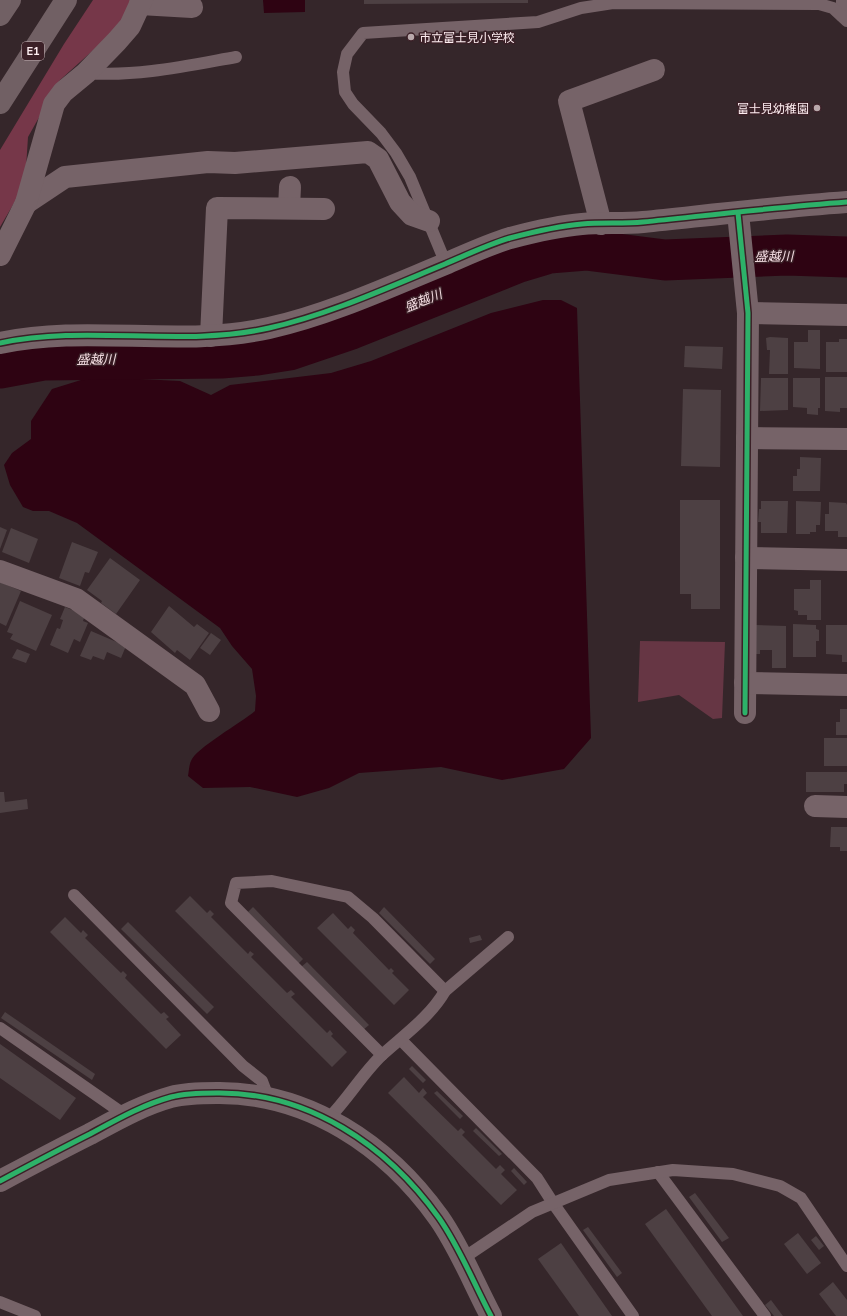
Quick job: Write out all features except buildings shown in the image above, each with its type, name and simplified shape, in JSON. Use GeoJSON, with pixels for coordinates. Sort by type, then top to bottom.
{"type":"FeatureCollection","features":[{"type":"Feature","properties":{"kind":"highway"},"geometry":{"type":"LineString","coordinates":[[0,15],[10,0]]}},
{"type":"Feature","properties":{"kind":"highway","name":"E1"},"geometry":{"type":"LineString","coordinates":[[0,103],[66,0]]}},
{"type":"Feature","properties":{"kind":"street"},"geometry":{"type":"LineString","coordinates":[[0,255],[26,203],[54,104],[63,92],[86,74],[130,26],[141,2],[192,7]]}},
{"type":"Feature","properties":{"kind":"street"},"geometry":{"type":"LineString","coordinates":[[601,224],[569,100],[654,70]]}},
{"type":"Feature","properties":{"kind":"street"},"geometry":{"type":"LineString","coordinates":[[26,203],[65,177],[208,162],[235,163],[368,152],[378,159],[400,202],[412,215],[429,221]]}},
{"type":"Feature","properties":{"kind":"street"},"geometry":{"type":"LineString","coordinates":[[211,336],[217,208],[290,198],[324,209]]}},
{"type":"Feature","properties":{"kind":"street"},"geometry":{"type":"LineString","coordinates":[[0,343],[20,339],[70,336],[166,338],[211,336],[230,335],[268,329],[299,320],[508,239],[546,230],[582,224],[634,223],[847,202]]}},
{"type":"Feature","properties":{"kind":"street"},"geometry":{"type":"LineString","coordinates":[[738,213],[748,313],[745,713]]}},
{"type":"Feature","properties":{"kind":"street"},"geometry":{"type":"LineString","coordinates":[[748,313],[847,315]]}},
{"type":"Feature","properties":{"kind":"street"},"geometry":{"type":"LineString","coordinates":[[747,438],[847,439]]}},
{"type":"Feature","properties":{"kind":"street"},"geometry":{"type":"LineString","coordinates":[[746,558],[847,560]]}},
{"type":"Feature","properties":{"kind":"street"},"geometry":{"type":"LineString","coordinates":[[0,571],[76,599],[195,685],[208,711]]}},
{"type":"Feature","properties":{"kind":"street"},"geometry":{"type":"LineString","coordinates":[[745,683],[847,685]]}},
{"type":"Feature","properties":{"kind":"street"},"geometry":{"type":"LineString","coordinates":[[815,806],[847,807]]}},
{"type":"Feature","properties":{"kind":"street"},"geometry":{"type":"LineString","coordinates":[[3,1175],[147,1104],[173,1096],[198,1093],[235,1093],[268,1097],[312,1111],[328,1119],[377,1151],[413,1186],[439,1219],[491,1316]]}},
{"type":"Feature","properties":{"kind":"lane"},"geometry":{"type":"LineString","coordinates":[[842,0],[845,19]]}},
{"type":"Feature","properties":{"kind":"lane"},"geometry":{"type":"LineString","coordinates":[[446,264],[410,177],[396,153],[381,133],[353,104],[345,92],[344,72],[347,54],[363,34],[538,22],[581,8],[613,3],[819,4],[833,8],[845,19]]}},
{"type":"Feature","properties":{"kind":"lane"},"geometry":{"type":"LineString","coordinates":[[86,74],[115,75],[162,71],[236,57]]}},
{"type":"Feature","properties":{"kind":"lane"},"geometry":{"type":"LineString","coordinates":[[382,1055],[232,903],[236,883],[272,881],[348,897],[373,918],[445,991]]}},
{"type":"Feature","properties":{"kind":"lane"},"geometry":{"type":"LineString","coordinates":[[74,895],[243,1066],[262,1081],[268,1097]]}},
{"type":"Feature","properties":{"kind":"lane"},"geometry":{"type":"LineString","coordinates":[[328,1119],[382,1055],[400,1040],[439,1002],[445,991],[508,937]]}},
{"type":"Feature","properties":{"kind":"lane"},"geometry":{"type":"LineString","coordinates":[[0,1028],[125,1115]]}},
{"type":"Feature","properties":{"kind":"lane"},"geometry":{"type":"LineString","coordinates":[[400,1040],[537,1178],[633,1316]]}},
{"type":"Feature","properties":{"kind":"lane"},"geometry":{"type":"LineString","coordinates":[[462,1260],[532,1212],[553,1203],[609,1180],[673,1170],[733,1174],[780,1186],[792,1192],[801,1198],[847,1266]]}},
{"type":"Feature","properties":{"kind":"lane"},"geometry":{"type":"LineString","coordinates":[[658,1172],[765,1316]]}},
{"type":"Feature","properties":{"kind":"lane"},"geometry":{"type":"LineString","coordinates":[[0,1302],[35,1316]]}},
{"type":"Feature","properties":{"kind":"shaded area"},"geometry":{"type":"Polygon","coordinates":[[[93,0],[131,0],[119,27],[60,80],[28,137],[26,168],[17,198],[0,227],[0,150],[64,44],[93,0]]]}},
{"type":"Feature","properties":{"kind":"shaded area"},"geometry":{"type":"Polygon","coordinates":[[[263,0],[305,0],[305,12],[264,13],[263,0]]]}},
{"type":"Feature","properties":{"kind":"shaded area"},"geometry":{"type":"Polygon","coordinates":[[[543,300],[561,300],[577,308],[591,738],[564,769],[502,780],[441,767],[359,773],[329,788],[297,797],[250,787],[203,788],[188,776],[190,763],[201,749],[255,711],[256,696],[252,669],[232,646],[220,628],[77,523],[49,511],[33,511],[23,507],[10,485],[4,465],[12,453],[31,439],[31,421],[52,389],[81,380],[119,378],[180,381],[211,395],[230,385],[331,373],[371,361],[491,313],[543,300]]]}},
{"type":"Feature","properties":{"kind":"shaded area"},"geometry":{"type":"Polygon","coordinates":[[[640,641],[725,642],[722,718],[713,719],[679,695],[638,702],[640,641]]]}},
{"type":"Feature","properties":{"kind":"waterway","name":"盛越川"},"geometry":{"type":"LineString","coordinates":[[0,368],[43,360],[221,358],[257,355],[289,350],[351,329],[519,262],[549,253],[586,250],[665,260],[787,255],[847,257]]}},
{"type":"Feature","properties":{"kind":"cycle path"},"geometry":{"type":"LineString","coordinates":[[0,343],[67,335],[168,337],[235,334],[269,328],[314,316],[380,291],[493,244],[510,238],[564,226],[597,223],[643,222],[847,202]]}},
{"type":"Feature","properties":{"kind":"cycle path"},"geometry":{"type":"LineString","coordinates":[[738,213],[748,313],[745,713]]}},
{"type":"Feature","properties":{"kind":"cycle path"},"geometry":{"type":"LineString","coordinates":[[0,1181],[129,1113],[160,1100],[188,1094],[217,1093],[251,1095],[283,1102],[314,1113],[343,1128],[370,1146],[395,1168],[418,1192],[447,1230],[491,1316]]}},
{"type":"Feature","properties":{"kind":"place","name":"市立富士見小学校"},"geometry":{"type":"Point","coordinates":[411,37]}},
{"type":"Feature","properties":{"kind":"place","name":"富士見幼稚園"},"geometry":{"type":"Point","coordinates":[817,108]}}]}
